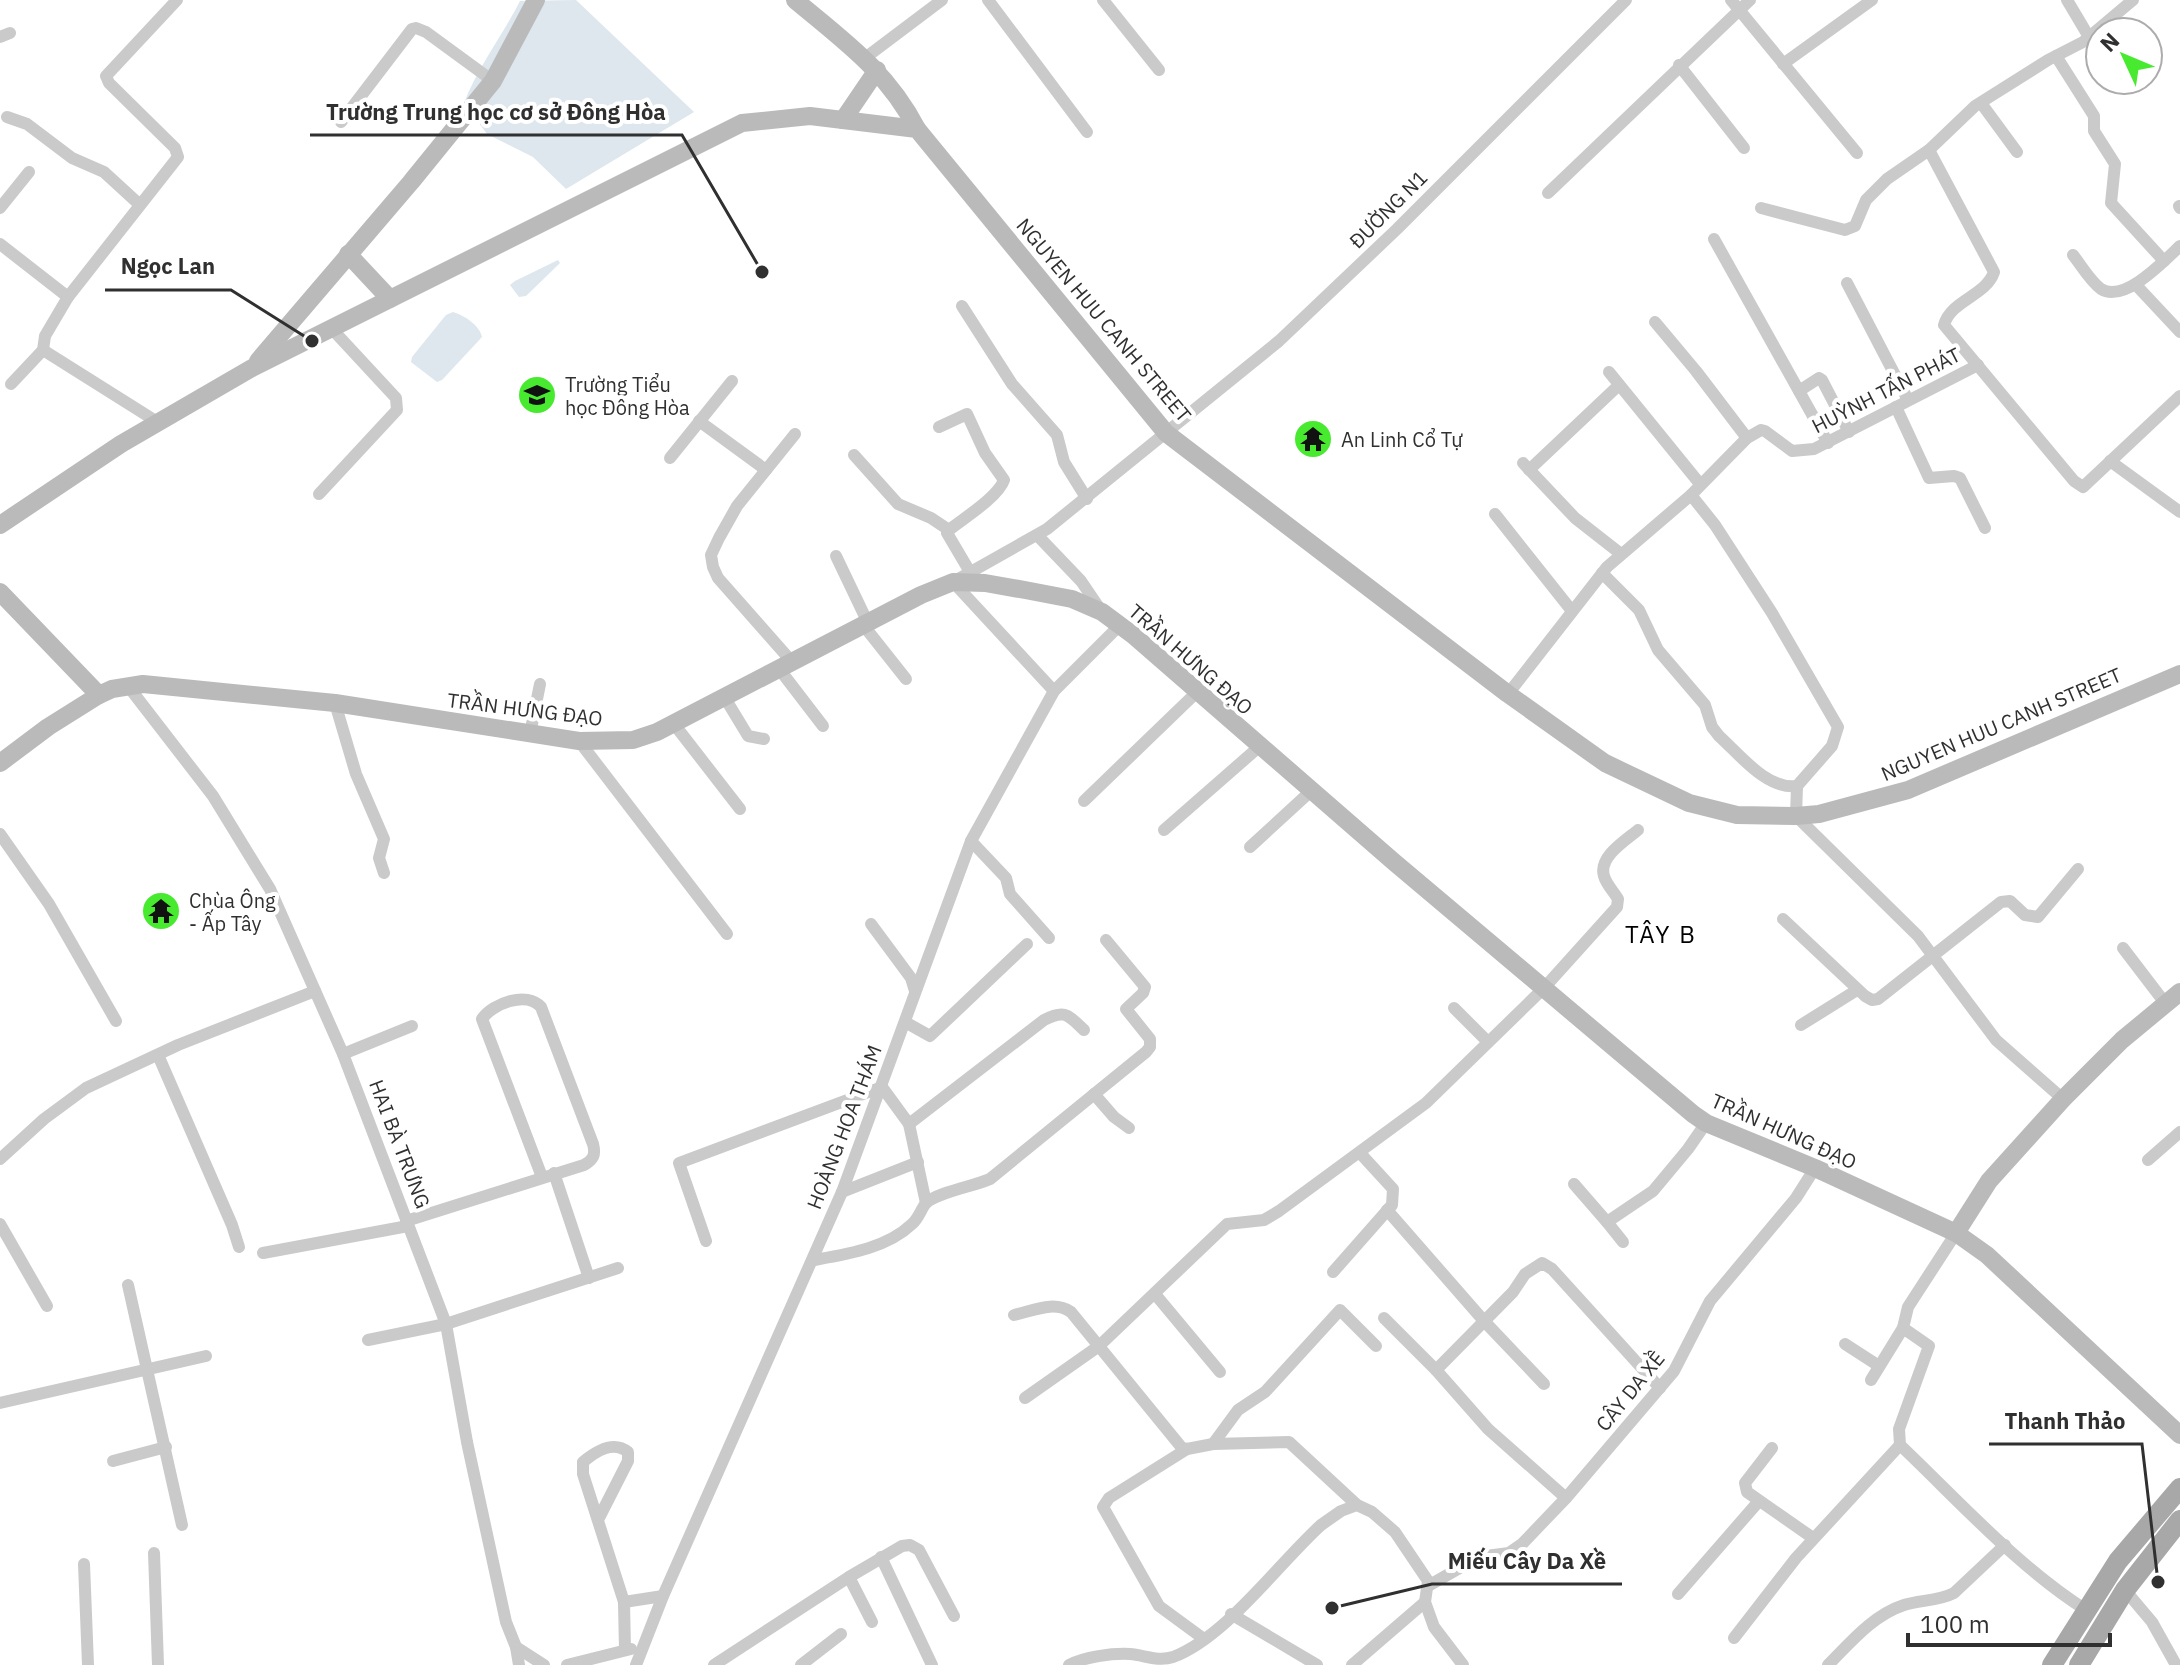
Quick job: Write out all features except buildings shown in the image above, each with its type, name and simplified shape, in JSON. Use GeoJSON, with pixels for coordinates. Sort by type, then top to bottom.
{"type":"FeatureCollection","features":[{"type":"Feature","properties":{"kind":"main road"},"geometry":{"type":"LineString","coordinates":[[2052,1665],[2107,1577],[2180,1488]]}},
{"type":"Feature","properties":{"kind":"main road"},"geometry":{"type":"LineString","coordinates":[[2079,1665],[2125,1590],[2180,1520]]}},
{"type":"Feature","properties":{"kind":"main road"},"geometry":{"type":"LineString","coordinates":[[2107,1577],[2125,1590]]}},
{"type":"Feature","properties":{"kind":"street"},"geometry":{"type":"LineString","coordinates":[[11,384],[43,350],[45,336],[68,297],[178,157],[175,148],[109,83],[106,76],[177,0]]}},
{"type":"Feature","properties":{"kind":"street"},"geometry":{"type":"LineString","coordinates":[[252,368],[493,81],[536,0]]}},
{"type":"Feature","properties":{"kind":"street","name":"NGUYEN HUU CANH STREET"},"geometry":{"type":"LineString","coordinates":[[795,0],[871,64],[907,110],[917,129],[1166,433],[1508,694],[1605,763],[1689,803],[1737,815],[1819,814],[1908,790],[2180,674]]}},
{"type":"Feature","properties":{"kind":"street"},"geometry":{"type":"LineString","coordinates":[[843,120],[871,64],[940,0]]}},
{"type":"Feature","properties":{"kind":"street"},"geometry":{"type":"LineString","coordinates":[[988,0],[1087,132]]}},
{"type":"Feature","properties":{"kind":"street"},"geometry":{"type":"LineString","coordinates":[[1103,0],[1159,70]]}},
{"type":"Feature","properties":{"kind":"street","name":"ĐƯỜNG N1"},"geometry":{"type":"LineString","coordinates":[[961,577],[1037,535],[1087,499],[1311,313],[1626,0]]}},
{"type":"Feature","properties":{"kind":"street"},"geometry":{"type":"LineString","coordinates":[[1548,193],[1679,65],[1735,4],[1750,0]]}},
{"type":"Feature","properties":{"kind":"street"},"geometry":{"type":"LineString","coordinates":[[1783,64],[1872,0]]}},
{"type":"Feature","properties":{"kind":"street"},"geometry":{"type":"LineString","coordinates":[[2067,0],[2084,29]]}},
{"type":"Feature","properties":{"kind":"street"},"geometry":{"type":"LineString","coordinates":[[2114,16],[2133,0]]}},
{"type":"Feature","properties":{"kind":"street"},"geometry":{"type":"LineString","coordinates":[[1735,4],[1857,153]]}},
{"type":"Feature","properties":{"kind":"street"},"geometry":{"type":"LineString","coordinates":[[341,122],[412,29],[426,32],[493,81]]}},
{"type":"Feature","properties":{"kind":"street"},"geometry":{"type":"LineString","coordinates":[[1761,208],[1851,229],[1859,221],[1866,200],[1887,179],[1929,150],[1981,103],[2084,40]]}},
{"type":"Feature","properties":{"kind":"street"},"geometry":{"type":"LineString","coordinates":[[2056,56],[2094,116],[2094,131],[2115,164],[2111,203],[2164,261]]}},
{"type":"Feature","properties":{"kind":"street"},"geometry":{"type":"LineString","coordinates":[[1679,65],[1744,148]]}},
{"type":"Feature","properties":{"kind":"street"},"geometry":{"type":"LineString","coordinates":[[1981,103],[2017,152]]}},
{"type":"Feature","properties":{"kind":"street"},"geometry":{"type":"LineString","coordinates":[[0,525],[121,444],[252,368],[742,123],[810,116],[917,129]]}},
{"type":"Feature","properties":{"kind":"street"},"geometry":{"type":"LineString","coordinates":[[7,117],[27,124],[63,154],[104,172],[140,205]]}},
{"type":"Feature","properties":{"kind":"street","name":"HUỲNH TẤN PHÁT"},"geometry":{"type":"LineString","coordinates":[[1747,438],[1761,430],[1792,451],[1814,449],[1978,365],[1944,325],[1947,315],[1991,281],[1994,272],[1929,150]]}},
{"type":"Feature","properties":{"kind":"street"},"geometry":{"type":"LineString","coordinates":[[0,208],[29,172]]}},
{"type":"Feature","properties":{"kind":"street"},"geometry":{"type":"LineString","coordinates":[[1714,239],[1828,443]]}},
{"type":"Feature","properties":{"kind":"street"},"geometry":{"type":"LineString","coordinates":[[0,244],[68,297]]}},
{"type":"Feature","properties":{"kind":"street"},"geometry":{"type":"LineString","coordinates":[[2073,255],[2103,290],[2136,285],[2180,246]]}},
{"type":"Feature","properties":{"kind":"street"},"geometry":{"type":"LineString","coordinates":[[348,254],[390,299]]}},
{"type":"Feature","properties":{"kind":"street"},"geometry":{"type":"LineString","coordinates":[[1847,283],[1908,400]]}},
{"type":"Feature","properties":{"kind":"street"},"geometry":{"type":"LineString","coordinates":[[2136,285],[2180,332]]}},
{"type":"Feature","properties":{"kind":"street"},"geometry":{"type":"LineString","coordinates":[[962,306],[1012,384],[1057,435],[1064,462],[1087,499]]}},
{"type":"Feature","properties":{"kind":"street"},"geometry":{"type":"LineString","coordinates":[[1508,694],[1602,573],[1695,490],[1747,438],[1655,322]]}},
{"type":"Feature","properties":{"kind":"street"},"geometry":{"type":"LineString","coordinates":[[319,494],[397,410],[396,398],[332,329]]}},
{"type":"Feature","properties":{"kind":"street"},"geometry":{"type":"LineString","coordinates":[[43,350],[159,423]]}},
{"type":"Feature","properties":{"kind":"street"},"geometry":{"type":"LineString","coordinates":[[1978,365],[2074,481],[2083,487],[2180,396]]}},
{"type":"Feature","properties":{"kind":"street"},"geometry":{"type":"LineString","coordinates":[[1609,372],[1695,490],[1838,727],[1832,746],[1797,786],[1796,816],[1918,936],[1996,1040],[2063,1099]]}},
{"type":"Feature","properties":{"kind":"street"},"geometry":{"type":"LineString","coordinates":[[1799,391],[1819,378],[1822,380],[1849,432]]}},
{"type":"Feature","properties":{"kind":"street"},"geometry":{"type":"LineString","coordinates":[[670,458],[732,381]]}},
{"type":"Feature","properties":{"kind":"street"},"geometry":{"type":"LineString","coordinates":[[1619,385],[1526,467],[1575,518],[1621,554]]}},
{"type":"Feature","properties":{"kind":"street"},"geometry":{"type":"LineString","coordinates":[[1896,407],[1929,478],[1960,478],[1985,528]]}},
{"type":"Feature","properties":{"kind":"street"},"geometry":{"type":"LineString","coordinates":[[939,427],[967,414],[985,453],[1004,480],[1002,486],[947,533],[961,577],[1054,691]]}},
{"type":"Feature","properties":{"kind":"street"},"geometry":{"type":"LineString","coordinates":[[699,421],[766,470]]}},
{"type":"Feature","properties":{"kind":"street"},"geometry":{"type":"LineString","coordinates":[[795,434],[737,506],[711,555],[718,578],[786,667],[823,726]]}},
{"type":"Feature","properties":{"kind":"street"},"geometry":{"type":"LineString","coordinates":[[854,455],[898,504],[931,518],[949,530]]}},
{"type":"Feature","properties":{"kind":"street"},"geometry":{"type":"LineString","coordinates":[[2110,461],[2180,512]]}},
{"type":"Feature","properties":{"kind":"street"},"geometry":{"type":"LineString","coordinates":[[1495,514],[1572,611]]}},
{"type":"Feature","properties":{"kind":"street"},"geometry":{"type":"LineString","coordinates":[[1037,535],[1081,581],[1102,612]]}},
{"type":"Feature","properties":{"kind":"street"},"geometry":{"type":"LineString","coordinates":[[836,556],[866,624],[906,679]]}},
{"type":"Feature","properties":{"kind":"street"},"geometry":{"type":"LineString","coordinates":[[1602,573],[1639,610],[1658,650],[1705,705],[1712,727],[1719,736],[1773,783],[1785,788],[1797,786]]}},
{"type":"Feature","properties":{"kind":"street","name":"TRẦN HƯNG ĐẠO"},"geometry":{"type":"LineString","coordinates":[[0,763],[48,727],[99,695],[143,684],[335,703],[579,741],[633,740],[674,724],[961,577],[1072,599],[1102,612],[1120,625],[1311,791],[1706,1123],[1815,1168],[1956,1233],[1987,1255],[2180,1435]]}},
{"type":"Feature","properties":{"kind":"street"},"geometry":{"type":"LineString","coordinates":[[0,592],[99,695]]}},
{"type":"Feature","properties":{"kind":"street","name":"HOÀNG HOA THÁM"},"geometry":{"type":"LineString","coordinates":[[636,1665],[663,1596],[842,1192],[971,841],[1054,691],[1120,625]]}},
{"type":"Feature","properties":{"kind":"street"},"geometry":{"type":"LineString","coordinates":[[530,734],[540,684]]}},
{"type":"Feature","properties":{"kind":"street","name":"HAI BÀ TRƯNG"},"geometry":{"type":"LineString","coordinates":[[128,686],[213,796],[270,889],[343,1054],[446,1324],[467,1442],[506,1622],[519,1665]]}},
{"type":"Feature","properties":{"kind":"street"},"geometry":{"type":"LineString","coordinates":[[1084,801],[1197,692]]}},
{"type":"Feature","properties":{"kind":"street"},"geometry":{"type":"LineString","coordinates":[[725,698],[748,736],[764,739]]}},
{"type":"Feature","properties":{"kind":"street"},"geometry":{"type":"LineString","coordinates":[[335,703],[356,774],[384,839],[379,858],[384,873]]}},
{"type":"Feature","properties":{"kind":"street"},"geometry":{"type":"LineString","coordinates":[[674,724],[740,809]]}},
{"type":"Feature","properties":{"kind":"street"},"geometry":{"type":"LineString","coordinates":[[579,741],[727,934]]}},
{"type":"Feature","properties":{"kind":"street"},"geometry":{"type":"LineString","coordinates":[[1164,830],[1260,746]]}},
{"type":"Feature","properties":{"kind":"street"},"geometry":{"type":"LineString","coordinates":[[1250,847],[1311,791]]}},
{"type":"Feature","properties":{"kind":"street"},"geometry":{"type":"LineString","coordinates":[[1025,1398],[1099,1346],[1227,1224],[1264,1220],[1426,1103],[1544,988],[1617,907],[1618,899],[1604,876],[1604,867],[1607,858],[1638,830]]}},
{"type":"Feature","properties":{"kind":"street"},"geometry":{"type":"LineString","coordinates":[[0,834],[49,904],[116,1021]]}},
{"type":"Feature","properties":{"kind":"street"},"geometry":{"type":"LineString","coordinates":[[971,841],[1006,878],[1010,894],[1049,938]]}},
{"type":"Feature","properties":{"kind":"street"},"geometry":{"type":"LineString","coordinates":[[1783,919],[1857,990],[1872,1000],[1878,999],[2001,902],[2010,901],[2025,915],[2038,917],[2078,869]]}},
{"type":"Feature","properties":{"kind":"street"},"geometry":{"type":"LineString","coordinates":[[871,924],[911,978],[915,991]]}},
{"type":"Feature","properties":{"kind":"street"},"geometry":{"type":"LineString","coordinates":[[814,1260],[875,1246],[913,1223],[926,1203],[990,1179],[1146,1052],[1151,1043],[1126,1009],[1143,993],[1145,987],[1106,940]]}},
{"type":"Feature","properties":{"kind":"street"},"geometry":{"type":"LineString","coordinates":[[905,1022],[930,1036],[1027,944]]}},
{"type":"Feature","properties":{"kind":"street"},"geometry":{"type":"LineString","coordinates":[[1871,1380],[1903,1328],[1908,1307],[1989,1181],[2063,1099],[2122,1040],[2173,998],[2123,948]]}},
{"type":"Feature","properties":{"kind":"street"},"geometry":{"type":"LineString","coordinates":[[1801,1025],[1857,990]]}},
{"type":"Feature","properties":{"kind":"street"},"geometry":{"type":"LineString","coordinates":[[0,1159],[44,1119],[86,1088],[315,991]]}},
{"type":"Feature","properties":{"kind":"street"},"geometry":{"type":"LineString","coordinates":[[263,1253],[407,1224],[548,1175],[591,1161],[595,1152],[593,1144],[541,1007],[531,1000],[498,1005],[484,1015],[483,1024],[548,1175],[589,1278]]}},
{"type":"Feature","properties":{"kind":"street"},"geometry":{"type":"LineString","coordinates":[[1454,1008],[1488,1042]]}},
{"type":"Feature","properties":{"kind":"street"},"geometry":{"type":"LineString","coordinates":[[909,1124],[1044,1020],[1067,1014],[1084,1030]]}},
{"type":"Feature","properties":{"kind":"street"},"geometry":{"type":"LineString","coordinates":[[343,1054],[412,1026]]}},
{"type":"Feature","properties":{"kind":"street"},"geometry":{"type":"LineString","coordinates":[[158,1055],[239,1247]]}},
{"type":"Feature","properties":{"kind":"street"},"geometry":{"type":"LineString","coordinates":[[706,1241],[679,1163],[882,1087],[909,1124],[926,1203]]}},
{"type":"Feature","properties":{"kind":"street"},"geometry":{"type":"LineString","coordinates":[[1094,1094],[1114,1117],[1129,1128]]}},
{"type":"Feature","properties":{"kind":"street"},"geometry":{"type":"LineString","coordinates":[[1607,1222],[1653,1191],[1706,1123]]}},
{"type":"Feature","properties":{"kind":"street"},"geometry":{"type":"LineString","coordinates":[[2148,1160],[2180,1132]]}},
{"type":"Feature","properties":{"kind":"street"},"geometry":{"type":"LineString","coordinates":[[1333,1272],[1392,1205],[1393,1189],[1360,1153]]}},
{"type":"Feature","properties":{"kind":"street"},"geometry":{"type":"LineString","coordinates":[[842,1192],[918,1162]]}},
{"type":"Feature","properties":{"kind":"street","name":"CÂY DA XỀ"},"geometry":{"type":"LineString","coordinates":[[1428,1586],[1470,1562],[1509,1553],[1522,1544],[1566,1498],[1660,1388],[1684,1354],[1710,1301],[1796,1198],[1815,1168]]}},
{"type":"Feature","properties":{"kind":"street"},"geometry":{"type":"LineString","coordinates":[[1574,1184],[1623,1242]]}},
{"type":"Feature","properties":{"kind":"street"},"geometry":{"type":"LineString","coordinates":[[1387,1210],[1544,1384]]}},
{"type":"Feature","properties":{"kind":"street"},"geometry":{"type":"LineString","coordinates":[[0,1224],[47,1306]]}},
{"type":"Feature","properties":{"kind":"street"},"geometry":{"type":"LineString","coordinates":[[1436,1370],[1513,1292],[1525,1274],[1542,1263],[1552,1269],[1660,1388]]}},
{"type":"Feature","properties":{"kind":"street"},"geometry":{"type":"LineString","coordinates":[[368,1340],[446,1324],[618,1268]]}},
{"type":"Feature","properties":{"kind":"street"},"geometry":{"type":"LineString","coordinates":[[128,1285],[182,1525]]}},
{"type":"Feature","properties":{"kind":"street"},"geometry":{"type":"LineString","coordinates":[[1155,1294],[1220,1372]]}},
{"type":"Feature","properties":{"kind":"street"},"geometry":{"type":"LineString","coordinates":[[1014,1315],[1054,1306],[1071,1312],[1175,1442],[1187,1449]]}},
{"type":"Feature","properties":{"kind":"street"},"geometry":{"type":"LineString","coordinates":[[1213,1444],[1230,1418],[1265,1392],[1340,1310],[1376,1346]]}},
{"type":"Feature","properties":{"kind":"street"},"geometry":{"type":"LineString","coordinates":[[1384,1318],[1488,1429],[1566,1498]]}},
{"type":"Feature","properties":{"kind":"street"},"geometry":{"type":"LineString","coordinates":[[1903,1328],[1929,1346],[1899,1429],[1900,1445],[2052,1587],[2086,1610]]}},
{"type":"Feature","properties":{"kind":"street"},"geometry":{"type":"LineString","coordinates":[[1845,1344],[1879,1366]]}},
{"type":"Feature","properties":{"kind":"street"},"geometry":{"type":"LineString","coordinates":[[0,1403],[206,1356]]}},
{"type":"Feature","properties":{"kind":"street"},"geometry":{"type":"LineString","coordinates":[[1204,1639],[1159,1606],[1103,1507],[1109,1498],[1187,1449],[1213,1444],[1289,1442],[1357,1505],[1372,1512],[1395,1532],[1418,1564],[1428,1586],[1425,1602],[1434,1627],[1463,1665]]}},
{"type":"Feature","properties":{"kind":"street"},"geometry":{"type":"LineString","coordinates":[[1734,1638],[1813,1538],[1900,1445]]}},
{"type":"Feature","properties":{"kind":"street"},"geometry":{"type":"LineString","coordinates":[[599,1518],[628,1461],[628,1452],[624,1448],[615,1446],[598,1451],[583,1462],[583,1474],[624,1602],[625,1650]]}},
{"type":"Feature","properties":{"kind":"street"},"geometry":{"type":"LineString","coordinates":[[113,1461],[166,1447]]}},
{"type":"Feature","properties":{"kind":"street"},"geometry":{"type":"LineString","coordinates":[[1772,1448],[1745,1483],[1747,1492],[1813,1538]]}},
{"type":"Feature","properties":{"kind":"street"},"geometry":{"type":"LineString","coordinates":[[1678,1594],[1759,1501]]}},
{"type":"Feature","properties":{"kind":"street"},"geometry":{"type":"LineString","coordinates":[[1069,1665],[1129,1654],[1169,1658],[1204,1639],[1321,1525],[1341,1511],[1357,1505]]}},
{"type":"Feature","properties":{"kind":"street"},"geometry":{"type":"LineString","coordinates":[[714,1665],[902,1546],[910,1545],[919,1550],[954,1616]]}},
{"type":"Feature","properties":{"kind":"street"},"geometry":{"type":"LineString","coordinates":[[1828,1665],[1885,1613],[1903,1605],[1954,1593],[2005,1545]]}},
{"type":"Feature","properties":{"kind":"street"},"geometry":{"type":"LineString","coordinates":[[154,1553],[158,1665]]}},
{"type":"Feature","properties":{"kind":"street"},"geometry":{"type":"LineString","coordinates":[[881,1557],[932,1665]]}},
{"type":"Feature","properties":{"kind":"street"},"geometry":{"type":"LineString","coordinates":[[84,1564],[88,1665]]}},
{"type":"Feature","properties":{"kind":"street"},"geometry":{"type":"LineString","coordinates":[[849,1577],[872,1622]]}},
{"type":"Feature","properties":{"kind":"street"},"geometry":{"type":"LineString","coordinates":[[2125,1590],[2152,1622],[2176,1665]]}},
{"type":"Feature","properties":{"kind":"street"},"geometry":{"type":"LineString","coordinates":[[624,1602],[663,1596]]}},
{"type":"Feature","properties":{"kind":"street"},"geometry":{"type":"LineString","coordinates":[[1352,1665],[1425,1602]]}},
{"type":"Feature","properties":{"kind":"street"},"geometry":{"type":"LineString","coordinates":[[1231,1614],[1302,1662],[1317,1665]]}},
{"type":"Feature","properties":{"kind":"street"},"geometry":{"type":"LineString","coordinates":[[801,1665],[841,1634]]}},
{"type":"Feature","properties":{"kind":"street"},"geometry":{"type":"LineString","coordinates":[[2166,1646],[2180,1639]]}},
{"type":"Feature","properties":{"kind":"street"},"geometry":{"type":"LineString","coordinates":[[516,1647],[544,1665]]}},
{"type":"Feature","properties":{"kind":"street"},"geometry":{"type":"LineString","coordinates":[[567,1665],[643,1647]]}},
{"type":"Feature","properties":{"kind":"shaded area"},"geometry":{"type":"Polygon","coordinates":[[[576,0],[694,112],[566,189],[533,157],[487,134],[464,103],[520,1],[576,0]]]}},
{"type":"Feature","properties":{"kind":"shaded area"},"geometry":{"type":"Polygon","coordinates":[[[558,260],[560,263],[526,296],[519,297],[510,285],[515,281],[558,260]]]}},
{"type":"Feature","properties":{"kind":"shaded area"},"geometry":{"type":"Polygon","coordinates":[[[453,312],[471,322],[482,337],[437,382],[411,362],[412,357],[446,315],[453,312]]]}},
{"type":"Feature","properties":{"kind":"place","name":"Trường Trung học cơ sở Đông Hòa"},"geometry":{"type":"Point","coordinates":[762,272]}},
{"type":"Feature","properties":{"kind":"place","name":"Ngọc Lan"},"geometry":{"type":"Point","coordinates":[312,341]}},
{"type":"Feature","properties":{"kind":"place","name":"Trường Tiểu học Đông Hòa"},"geometry":{"type":"Point","coordinates":[537,395]}},
{"type":"Feature","properties":{"kind":"place","name":"An Linh Cổ Tự"},"geometry":{"type":"Point","coordinates":[1313,439]}},
{"type":"Feature","properties":{"kind":"place","name":"Chùa Ông - Ấp Tây"},"geometry":{"type":"Point","coordinates":[161,911]}},
{"type":"Feature","properties":{"kind":"place","name":"Thanh Thảo"},"geometry":{"type":"Point","coordinates":[2158,1582]}},
{"type":"Feature","properties":{"kind":"place","name":"Miếu Cây Da Xề"},"geometry":{"type":"Point","coordinates":[1332,1608]}},
{"type":"Feature","properties":{"kind":"district","name":"TÂY B"},"geometry":{"type":"Point","coordinates":[1661,934]}}]}
